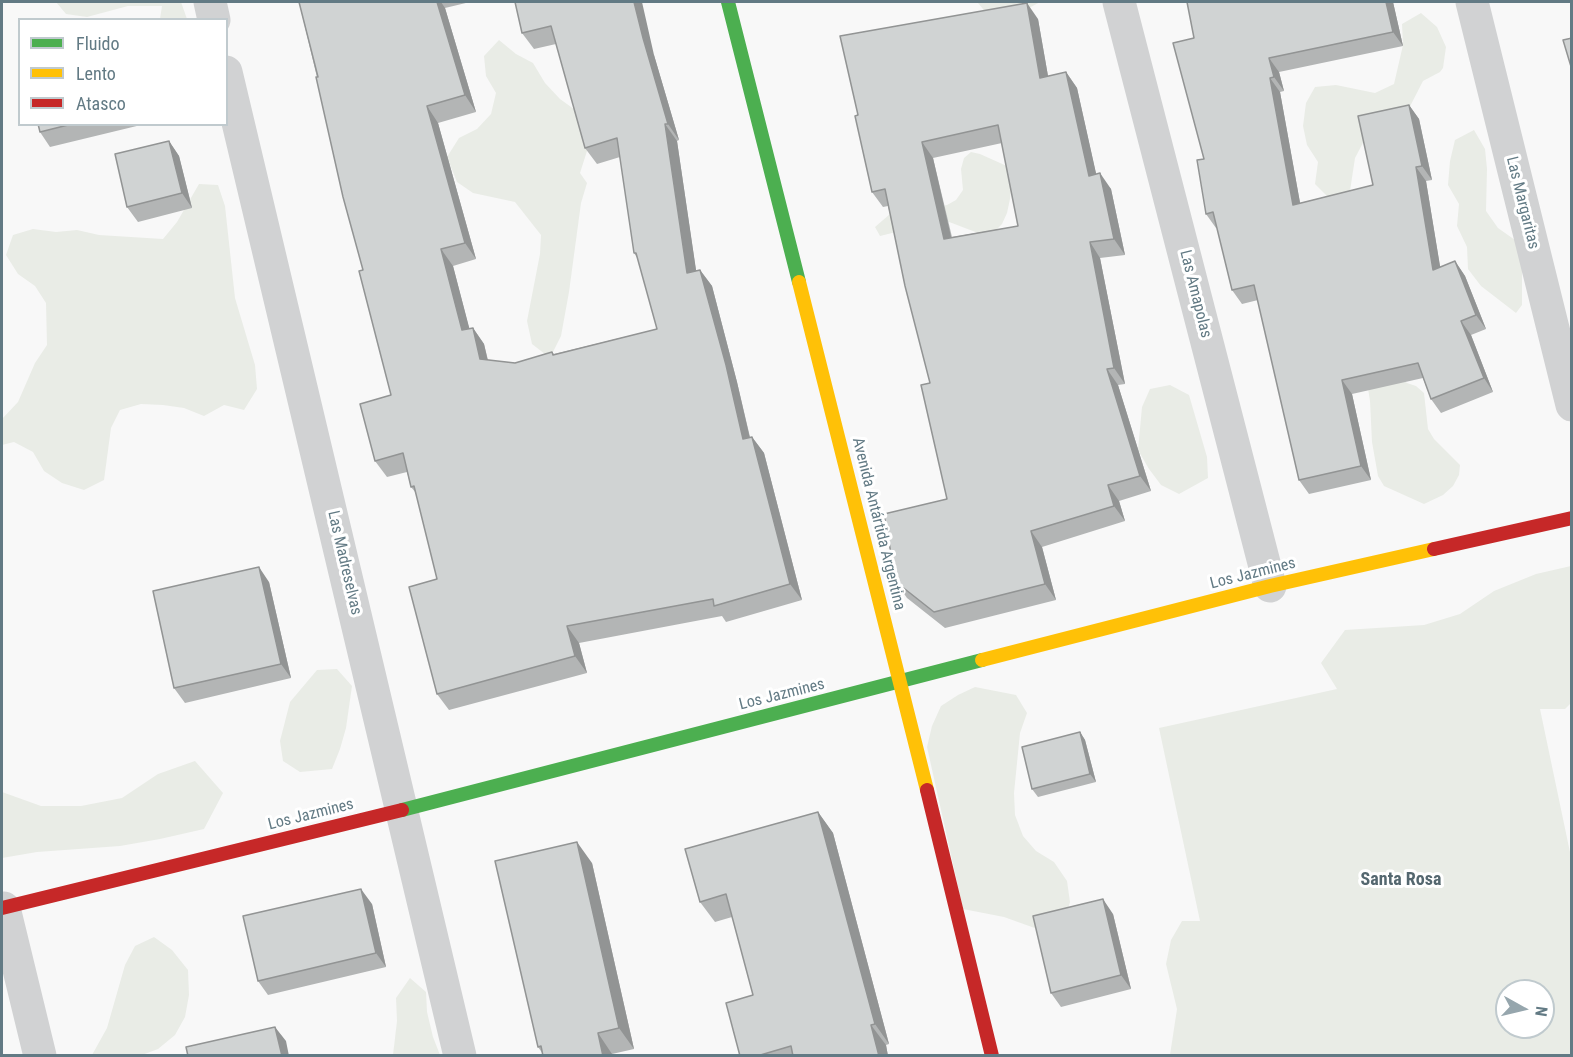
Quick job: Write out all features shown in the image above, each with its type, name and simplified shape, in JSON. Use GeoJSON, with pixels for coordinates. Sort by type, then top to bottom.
{"type":"FeatureCollection","features":[{"type":"Feature","properties":{"kind":"street"},"geometry":{"type":"LineString","coordinates":[[210,2],[214,18]]}},
{"type":"Feature","properties":{"kind":"street","name":"Avenida Antártida Argentina"},"geometry":{"type":"LineString","coordinates":[[728,2],[900,681],[992,1056]]}},
{"type":"Feature","properties":{"kind":"street","name":"Las Amapolas"},"geometry":{"type":"LineString","coordinates":[[1119,2],[1270,586]]}},
{"type":"Feature","properties":{"kind":"street","name":"Las Margaritas"},"geometry":{"type":"LineString","coordinates":[[1472,2],[1572,405]]}},
{"type":"Feature","properties":{"kind":"street","name":"Las Madreselvas"},"geometry":{"type":"LineString","coordinates":[[228,80],[460,1056]]}},
{"type":"Feature","properties":{"kind":"street","name":"Los Jazmines"},"geometry":{"type":"LineString","coordinates":[[3,908],[402,810],[1270,586],[1572,518]]}},
{"type":"Feature","properties":{"kind":"street"},"geometry":{"type":"LineString","coordinates":[[3,908],[40,1056]]}},
{"type":"Feature","properties":{"kind":"shaded area"},"geometry":{"type":"Polygon","coordinates":[[[56,2],[181,2],[187,18],[160,18],[162,6],[128,6],[87,17],[66,14],[56,2]]]}},
{"type":"Feature","properties":{"kind":"shaded area"},"geometry":{"type":"Polygon","coordinates":[[[979,2],[1040,2],[992,20],[979,2]]]}},
{"type":"Feature","properties":{"kind":"shaded area"},"geometry":{"type":"Polygon","coordinates":[[[1421,13],[1437,27],[1446,47],[1443,68],[1423,81],[1403,120],[1365,139],[1355,158],[1348,204],[1329,198],[1315,184],[1318,162],[1307,145],[1303,126],[1306,103],[1315,87],[1336,85],[1375,93],[1394,84],[1403,45],[1402,24],[1421,13]]]}},
{"type":"Feature","properties":{"kind":"shaded area"},"geometry":{"type":"Polygon","coordinates":[[[499,40],[516,54],[533,63],[545,83],[560,99],[578,112],[590,129],[587,151],[580,173],[587,183],[581,203],[569,292],[561,336],[550,358],[532,344],[527,321],[540,254],[541,235],[515,202],[473,193],[457,182],[447,157],[459,138],[477,129],[491,114],[496,93],[486,76],[484,56],[499,40]]]}},
{"type":"Feature","properties":{"kind":"shaded area"},"geometry":{"type":"Polygon","coordinates":[[[1474,130],[1485,149],[1486,211],[1498,228],[1515,240],[1522,259],[1522,305],[1516,313],[1481,286],[1468,269],[1467,247],[1457,226],[1459,204],[1448,185],[1450,161],[1455,140],[1474,130]]]}},
{"type":"Feature","properties":{"kind":"shaded area"},"geometry":{"type":"Polygon","coordinates":[[[971,152],[1009,167],[1010,199],[1007,213],[997,229],[988,235],[944,220],[880,236],[875,227],[890,214],[947,205],[956,200],[963,190],[961,169],[964,158],[971,152]]]}},
{"type":"Feature","properties":{"kind":"shaded area"},"geometry":{"type":"Polygon","coordinates":[[[199,184],[218,185],[225,206],[235,298],[255,365],[257,389],[244,410],[224,405],[204,416],[184,408],[141,404],[120,410],[111,428],[104,480],[84,490],[62,483],[44,471],[33,452],[14,442],[2,445],[2,419],[18,402],[35,363],[47,345],[46,303],[35,286],[18,274],[6,255],[13,235],[33,229],[56,232],[77,230],[99,235],[163,239],[177,222],[199,184]]]}},
{"type":"Feature","properties":{"kind":"shaded area"},"geometry":{"type":"Polygon","coordinates":[[[1398,376],[1424,393],[1428,429],[1434,439],[1460,465],[1459,475],[1453,486],[1443,495],[1424,504],[1384,486],[1378,476],[1372,442],[1367,382],[1398,376]]]}},
{"type":"Feature","properties":{"kind":"shaded area"},"geometry":{"type":"Polygon","coordinates":[[[1170,385],[1189,395],[1207,457],[1208,478],[1179,494],[1161,485],[1138,450],[1142,407],[1150,389],[1170,385]]]}},
{"type":"Feature","properties":{"kind":"shaded area"},"geometry":{"type":"Polygon","coordinates":[[[1571,566],[1571,703],[1565,709],[1540,709],[1571,857],[1571,1055],[1170,1055],[1177,1009],[1166,964],[1171,940],[1182,921],[1200,921],[1159,728],[1337,689],[1321,663],[1345,630],[1424,625],[1460,614],[1494,591],[1536,574],[1571,566]]]}},
{"type":"Feature","properties":{"kind":"shaded area"},"geometry":{"type":"Polygon","coordinates":[[[337,669],[352,686],[346,728],[340,749],[332,769],[300,772],[283,761],[280,741],[290,702],[317,670],[337,669]]]}},
{"type":"Feature","properties":{"kind":"shaded area"},"geometry":{"type":"Polygon","coordinates":[[[975,687],[1016,695],[1027,713],[1020,733],[1014,793],[1015,815],[1023,836],[1036,851],[1054,862],[1067,881],[1070,902],[1064,922],[1043,931],[1004,917],[963,909],[927,747],[932,726],[941,706],[975,687]]]}},
{"type":"Feature","properties":{"kind":"shaded area"},"geometry":{"type":"Polygon","coordinates":[[[195,761],[223,793],[204,829],[120,846],[37,852],[2,858],[2,792],[41,806],[81,806],[122,798],[158,774],[195,761]]]}},
{"type":"Feature","properties":{"kind":"shaded area"},"geometry":{"type":"Polygon","coordinates":[[[154,937],[172,950],[188,970],[189,995],[185,1017],[175,1035],[158,1049],[142,1055],[92,1055],[107,1028],[125,965],[135,946],[154,937]]]}},
{"type":"Feature","properties":{"kind":"shaded area"},"geometry":{"type":"Polygon","coordinates":[[[410,978],[426,992],[427,1012],[440,1055],[393,1055],[397,1021],[396,998],[410,978]]]}},
{"type":"Feature","properties":{"kind":"building"},"geometry":{"type":"Polygon","coordinates":[[[299,2],[437,2],[465,95],[427,106],[465,243],[441,249],[462,330],[473,328],[480,359],[515,363],[552,352],[553,355],[657,329],[636,253],[634,253],[617,138],[585,148],[551,26],[522,33],[515,2],[634,2],[668,124],[665,124],[687,273],[700,270],[743,439],[752,437],[790,584],[714,606],[713,599],[567,626],[575,656],[437,694],[409,587],[437,579],[414,486],[411,487],[403,453],[375,461],[360,404],[391,395],[359,271],[363,270],[343,197],[316,77],[318,77],[299,2]]]}},
{"type":"Feature","properties":{"kind":"building"},"geometry":{"type":"Polygon","coordinates":[[[1187,2],[1386,2],[1393,32],[1269,58],[1274,77],[1270,78],[1293,205],[1373,185],[1358,116],[1409,105],[1422,166],[1416,167],[1433,270],[1455,261],[1476,315],[1461,321],[1484,378],[1431,399],[1418,363],[1342,380],[1361,466],[1299,480],[1254,285],[1232,290],[1213,212],[1206,214],[1197,160],[1204,159],[1173,43],[1194,38],[1187,2]]]}},
{"type":"Feature","properties":{"kind":"building"},"geometry":{"type":"Polygon","coordinates":[[[1027,3],[1040,78],[1066,72],[1089,176],[1100,173],[1114,239],[1090,242],[1114,368],[1107,369],[1140,476],[1108,485],[1114,506],[1031,531],[1045,584],[934,612],[896,582],[884,514],[947,499],[921,385],[930,383],[905,286],[885,189],[872,192],[840,36],[1027,3]],[[998,125],[922,142],[944,239],[1018,226],[998,125]]]}},
{"type":"Feature","properties":{"kind":"building"},"geometry":{"type":"Polygon","coordinates":[[[1572,38],[1572,70],[1563,40],[1572,38]]]}},
{"type":"Feature","properties":{"kind":"building"},"geometry":{"type":"Polygon","coordinates":[[[38,126],[64,126],[40,132],[38,126]]]}},
{"type":"Feature","properties":{"kind":"building"},"geometry":{"type":"Polygon","coordinates":[[[169,141],[182,193],[127,207],[115,154],[169,141]]]}},
{"type":"Feature","properties":{"kind":"building"},"geometry":{"type":"Polygon","coordinates":[[[259,567],[281,664],[174,688],[153,591],[259,567]]]}},
{"type":"Feature","properties":{"kind":"building"},"geometry":{"type":"Polygon","coordinates":[[[1080,732],[1090,774],[1032,789],[1022,747],[1080,732]]]}},
{"type":"Feature","properties":{"kind":"building"},"geometry":{"type":"Polygon","coordinates":[[[818,812],[875,1024],[871,1025],[879,1056],[793,1056],[791,1046],[757,1056],[740,1056],[726,1003],[753,995],[726,894],[700,902],[685,849],[818,812]]]}},
{"type":"Feature","properties":{"kind":"building"},"geometry":{"type":"Polygon","coordinates":[[[577,842],[619,1028],[598,1033],[603,1056],[543,1056],[541,1046],[538,1047],[495,861],[577,842]]]}},
{"type":"Feature","properties":{"kind":"building"},"geometry":{"type":"Polygon","coordinates":[[[361,889],[376,953],[258,981],[243,916],[361,889]]]}},
{"type":"Feature","properties":{"kind":"building"},"geometry":{"type":"Polygon","coordinates":[[[1103,899],[1121,975],[1051,993],[1033,916],[1103,899]]]}},
{"type":"Feature","properties":{"kind":"building"},"geometry":{"type":"Polygon","coordinates":[[[275,1027],[282,1056],[188,1056],[186,1047],[275,1027]]]}},
{"type":"Feature","properties":{"kind":"traffic: fast"},"geometry":{"type":"LineString","coordinates":[[728,2],[799,282]]}},
{"type":"Feature","properties":{"kind":"traffic: fast"},"geometry":{"type":"LineString","coordinates":[[402,810],[982,660]]}},
{"type":"Feature","properties":{"kind":"traffic: slow"},"geometry":{"type":"LineString","coordinates":[[799,282],[927,790]]}},
{"type":"Feature","properties":{"kind":"traffic: slow"},"geometry":{"type":"LineString","coordinates":[[982,660],[1270,586],[1434,549]]}},
{"type":"Feature","properties":{"kind":"traffic: jam"},"geometry":{"type":"LineString","coordinates":[[1434,549],[1572,518]]}},
{"type":"Feature","properties":{"kind":"traffic: jam"},"geometry":{"type":"LineString","coordinates":[[927,790],[992,1056]]}},
{"type":"Feature","properties":{"kind":"traffic: jam"},"geometry":{"type":"LineString","coordinates":[[2,908],[402,810]]}},
{"type":"Feature","properties":{"kind":"district","name":"Santa Rosa"},"geometry":{"type":"Point","coordinates":[1401,880]}}]}
